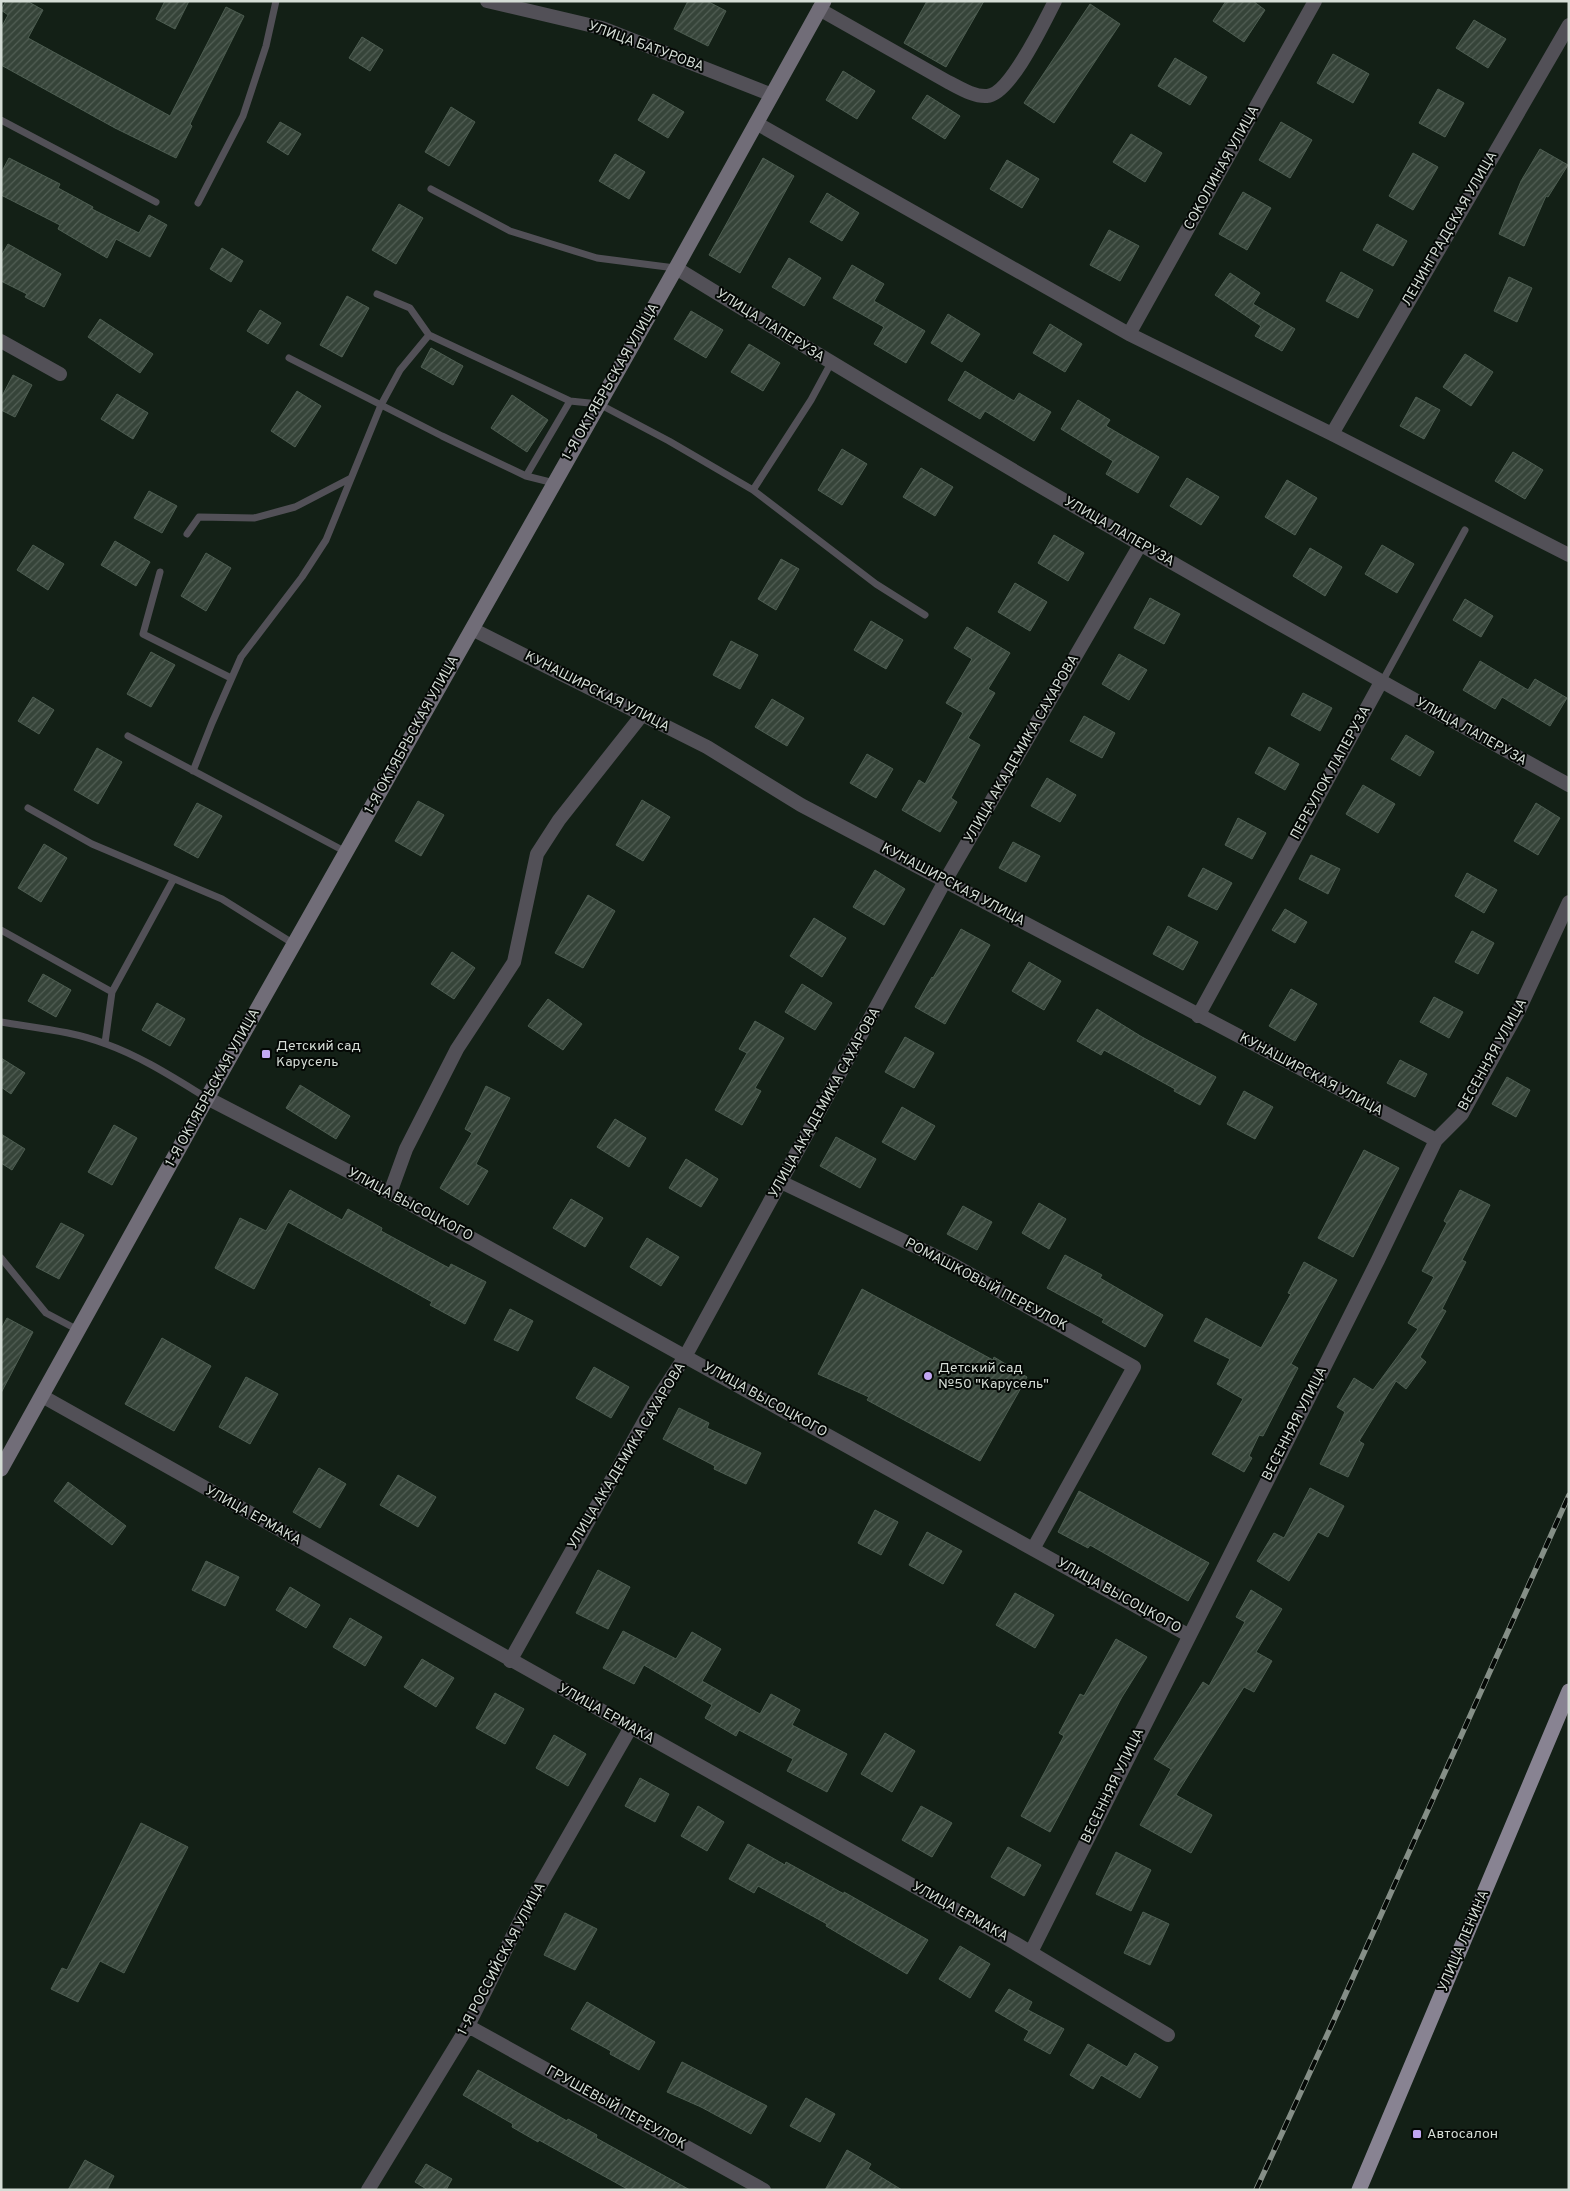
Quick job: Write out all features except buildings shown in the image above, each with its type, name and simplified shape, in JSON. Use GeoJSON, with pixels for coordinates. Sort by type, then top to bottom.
{"type":"FeatureCollection","features":[{"type":"Feature","properties":{"kind":"main road","name":"УЛИЦА ЛЕНИНА"},"geometry":{"type":"LineString","coordinates":[[1359,2190],[1569,1691]]}},
{"type":"Feature","properties":{"kind":"street","name":"УЛИЦА БАТУРОВА"},"geometry":{"type":"LineString","coordinates":[[487,1],[602,28],[772,95]]}},
{"type":"Feature","properties":{"kind":"street"},"geometry":{"type":"LineString","coordinates":[[822,5],[948,82],[969,92],[987,96],[997,94],[1010,80],[1055,1]]}},
{"type":"Feature","properties":{"kind":"street","name":"СОКОЛИНАЯ УЛИЦА"},"geometry":{"type":"LineString","coordinates":[[1129,334],[1315,1]]}},
{"type":"Feature","properties":{"kind":"street","name":"1-Я ОКТЯБРЬСКАЯ УЛИЦА"},"geometry":{"type":"LineString","coordinates":[[1,1469],[207,1098],[676,268],[822,5]]}},
{"type":"Feature","properties":{"kind":"street","name":"ЛЕНИНГРАДСКАЯ УЛИЦА"},"geometry":{"type":"LineString","coordinates":[[1332,434],[1569,24]]}},
{"type":"Feature","properties":{"kind":"street"},"geometry":{"type":"LineString","coordinates":[[756,123],[1129,334],[1332,434],[1569,555]]}},
{"type":"Feature","properties":{"kind":"street","name":"УЛИЦА ЛАПЕРУЗА"},"geometry":{"type":"LineString","coordinates":[[676,268],[831,363],[1140,545],[1569,785]]}},
{"type":"Feature","properties":{"kind":"street"},"geometry":{"type":"LineString","coordinates":[[1,341],[60,374]]}},
{"type":"Feature","properties":{"kind":"street","name":"УЛИЦА АКАДЕМИКА САХАРОВА"},"geometry":{"type":"LineString","coordinates":[[510,1661],[654,1404],[686,1355],[945,882],[1140,545]]}},
{"type":"Feature","properties":{"kind":"street","name":"КУНАШИРСКАЯ УЛИЦА"},"geometry":{"type":"LineString","coordinates":[[472,629],[707,747],[802,805],[853,830],[945,882],[1436,1140]]}},
{"type":"Feature","properties":{"kind":"street","name":"ПЕРЕУЛОК ЛАПЕРУЗА"},"geometry":{"type":"LineString","coordinates":[[1198,1016],[1382,682]]}},
{"type":"Feature","properties":{"kind":"street"},"geometry":{"type":"LineString","coordinates":[[390,1193],[406,1149],[457,1049],[514,962],[537,854],[559,820],[642,715]]}},
{"type":"Feature","properties":{"kind":"street","name":"ВЕСЕННЯЯ УЛИЦА"},"geometry":{"type":"LineString","coordinates":[[1031,1952],[1436,1140],[1462,1114],[1518,1012],[1569,902]]}},
{"type":"Feature","properties":{"kind":"street","name":"УЛИЦА ВЫСОЦКОГО"},"geometry":{"type":"LineString","coordinates":[[207,1098],[390,1193],[686,1355],[1188,1635]]}},
{"type":"Feature","properties":{"kind":"street","name":"РОМАШКОВЫЙ ПЕРЕУЛОК"},"geometry":{"type":"LineString","coordinates":[[781,1182],[952,1264],[1134,1367],[1033,1548]]}},
{"type":"Feature","properties":{"kind":"street","name":"УЛИЦА ЕРМАКА"},"geometry":{"type":"LineString","coordinates":[[42,1396],[510,1661],[1031,1952],[1168,2036]]}},
{"type":"Feature","properties":{"kind":"street","name":"1-Я РОССИЙСКАЯ УЛИЦА"},"geometry":{"type":"LineString","coordinates":[[368,2190],[468,2026],[522,1917],[631,1727]]}},
{"type":"Feature","properties":{"kind":"street","name":"ГРУШЕВЫЙ ПЕРЕУЛОК"},"geometry":{"type":"LineString","coordinates":[[468,2026],[764,2190]]}},
{"type":"Feature","properties":{"kind":"lane"},"geometry":{"type":"LineString","coordinates":[[198,203],[243,116],[266,46],[276,1]]}},
{"type":"Feature","properties":{"kind":"lane"},"geometry":{"type":"LineString","coordinates":[[1,120],[156,202]]}},
{"type":"Feature","properties":{"kind":"lane"},"geometry":{"type":"LineString","coordinates":[[430,189],[510,231],[597,258],[676,268]]}},
{"type":"Feature","properties":{"kind":"lane"},"geometry":{"type":"LineString","coordinates":[[377,294],[410,308],[429,335],[570,400],[599,404],[669,440],[753,490],[876,584],[925,616]]}},
{"type":"Feature","properties":{"kind":"lane"},"geometry":{"type":"LineString","coordinates":[[194,771],[241,657],[302,577],[326,540],[381,405],[400,370],[429,335]]}},
{"type":"Feature","properties":{"kind":"lane"},"geometry":{"type":"LineString","coordinates":[[289,358],[526,476],[554,483]]}},
{"type":"Feature","properties":{"kind":"lane"},"geometry":{"type":"LineString","coordinates":[[753,490],[811,400],[831,363]]}},
{"type":"Feature","properties":{"kind":"lane"},"geometry":{"type":"LineString","coordinates":[[526,476],[570,400]]}},
{"type":"Feature","properties":{"kind":"lane"},"geometry":{"type":"LineString","coordinates":[[187,534],[199,517],[254,518],[295,507],[351,478]]}},
{"type":"Feature","properties":{"kind":"lane","name":"ПЕРЕУЛОК ЛАПЕРУЗА"},"geometry":{"type":"LineString","coordinates":[[1382,682],[1465,530]]}},
{"type":"Feature","properties":{"kind":"lane"},"geometry":{"type":"LineString","coordinates":[[160,572],[143,634],[231,678]]}},
{"type":"Feature","properties":{"kind":"lane"},"geometry":{"type":"LineString","coordinates":[[128,736],[346,852]]}},
{"type":"Feature","properties":{"kind":"lane"},"geometry":{"type":"LineString","coordinates":[[28,808],[92,844],[222,900],[294,944]]}},
{"type":"Feature","properties":{"kind":"lane"},"geometry":{"type":"LineString","coordinates":[[105,1043],[112,992],[173,880]]}},
{"type":"Feature","properties":{"kind":"lane"},"geometry":{"type":"LineString","coordinates":[[1,930],[112,992]]}},
{"type":"Feature","properties":{"kind":"lane"},"geometry":{"type":"LineString","coordinates":[[1,1022],[64,1033],[105,1043],[143,1060],[207,1098]]}},
{"type":"Feature","properties":{"kind":"lane"},"geometry":{"type":"LineString","coordinates":[[1,1258],[46,1313],[79,1330]]}},
{"type":"Feature","properties":{"kind":"railway"},"geometry":{"type":"LineString","coordinates":[[1256,2190],[1569,1495]]}},
{"type":"Feature","properties":{"kind":"place","name":"Детский сад Карусель"},"geometry":{"type":"Point","coordinates":[266,1054]}},
{"type":"Feature","properties":{"kind":"place","name":"Детский сад №50 \"Карусель\""},"geometry":{"type":"Point","coordinates":[928,1376]}},
{"type":"Feature","properties":{"kind":"place","name":"Автосалон"},"geometry":{"type":"Point","coordinates":[1417,2134]}}]}
